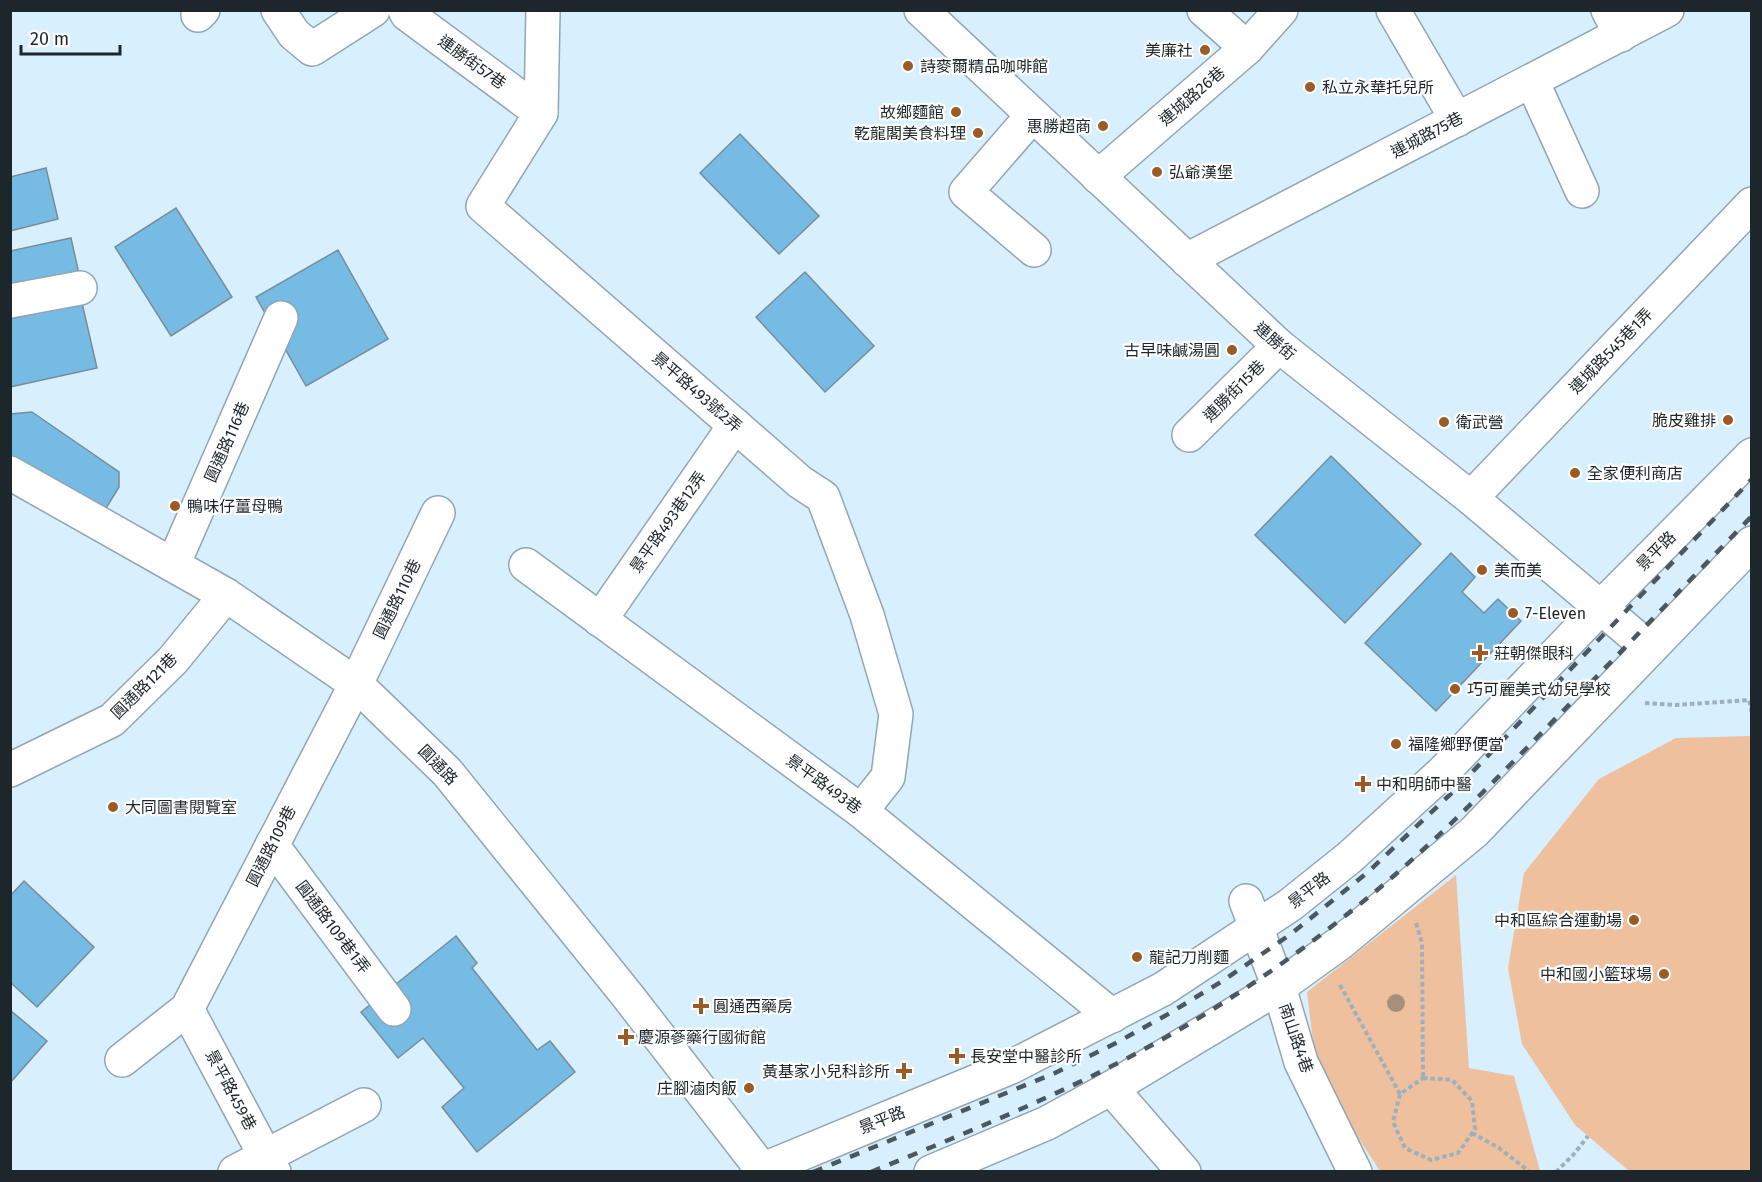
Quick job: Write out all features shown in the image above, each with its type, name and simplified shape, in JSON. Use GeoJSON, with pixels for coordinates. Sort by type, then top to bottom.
{"type":"FeatureCollection","features":[{"type":"Feature","properties":{"kind":"street"},"geometry":{"type":"LineString","coordinates":[[286,22],[312,49],[374,10]]}},
{"type":"Feature","properties":{"kind":"street","name":"連勝街57巷"},"geometry":{"type":"LineString","coordinates":[[405,10],[406,14],[541,112]]}},
{"type":"Feature","properties":{"kind":"street"},"geometry":{"type":"LineString","coordinates":[[541,112],[543,10]]}},
{"type":"Feature","properties":{"kind":"street"},"geometry":{"type":"LineString","coordinates":[[1204,10],[1247,48]]}},
{"type":"Feature","properties":{"kind":"street","name":"連城路26巷"},"geometry":{"type":"LineString","coordinates":[[1098,177],[1247,48],[1281,10]]}},
{"type":"Feature","properties":{"kind":"street"},"geometry":{"type":"LineString","coordinates":[[1393,10],[1457,120]]}},
{"type":"Feature","properties":{"kind":"street","name":"連城路75巷"},"geometry":{"type":"LineString","coordinates":[[1187,260],[1532,81],[1615,23],[1667,10]]}},
{"type":"Feature","properties":{"kind":"street","name":"連勝街"},"geometry":{"type":"LineString","coordinates":[[939,17],[1032,116],[1279,346],[1471,498],[1650,649]]}},
{"type":"Feature","properties":{"kind":"street"},"geometry":{"type":"LineString","coordinates":[[1532,81],[1582,190]]}},
{"type":"Feature","properties":{"kind":"street","name":"景平路493號2弄"},"geometry":{"type":"LineString","coordinates":[[541,112],[483,206],[800,482],[823,497],[867,615],[896,714],[888,777],[861,811]]}},
{"type":"Feature","properties":{"kind":"street"},"geometry":{"type":"LineString","coordinates":[[1032,116],[966,192],[1034,250]]}},
{"type":"Feature","properties":{"kind":"street","name":"連城路545巷1弄"},"geometry":{"type":"LineString","coordinates":[[1471,498],[1752,204]]}},
{"type":"Feature","properties":{"kind":"street"},"geometry":{"type":"LineString","coordinates":[[10,301],[80,288]]}},
{"type":"Feature","properties":{"kind":"street","name":"圓通路116巷"},"geometry":{"type":"LineString","coordinates":[[172,565],[281,318]]}},
{"type":"Feature","properties":{"kind":"street","name":"連勝街15巷"},"geometry":{"type":"LineString","coordinates":[[1189,435],[1279,346]]}},
{"type":"Feature","properties":{"kind":"street","name":"景平路493巷12弄"},"geometry":{"type":"LineString","coordinates":[[600,620],[735,425]]}},
{"type":"Feature","properties":{"kind":"street","name":"景平路"},"geometry":{"type":"LineString","coordinates":[[761,1171],[1011,1067],[1163,989],[1251,914],[1290,905],[1350,857],[1443,772],[1601,607],[1752,455]]}},
{"type":"Feature","properties":{"kind":"street","name":"圓通路"},"geometry":{"type":"LineString","coordinates":[[10,473],[226,595],[356,684],[447,772],[627,994],[761,1171]]}},
{"type":"Feature","properties":{"kind":"street","name":"圓通路110巷"},"geometry":{"type":"LineString","coordinates":[[356,684],[438,513]]}},
{"type":"Feature","properties":{"kind":"street"},"geometry":{"type":"LineString","coordinates":[[931,1172],[974,1164],[1111,1088],[1279,987],[1340,943],[1474,832],[1752,543]]}},
{"type":"Feature","properties":{"kind":"street","name":"景平路493巷"},"geometry":{"type":"LineString","coordinates":[[525,565],[861,811],[1112,1016]]}},
{"type":"Feature","properties":{"kind":"street","name":"圓通路121巷"},"geometry":{"type":"LineString","coordinates":[[10,770],[112,720],[172,660],[226,595]]}},
{"type":"Feature","properties":{"kind":"street","name":"圓通路109巷"},"geometry":{"type":"LineString","coordinates":[[188,1009],[356,684]]}},
{"type":"Feature","properties":{"kind":"street","name":"圓通路109巷1弄"},"geometry":{"type":"LineString","coordinates":[[272,845],[394,1009]]}},
{"type":"Feature","properties":{"kind":"street","name":"南山路4巷"},"geometry":{"type":"LineString","coordinates":[[1251,914],[1279,987],[1301,1062],[1355,1172]]}},
{"type":"Feature","properties":{"kind":"street"},"geometry":{"type":"LineString","coordinates":[[122,1060],[188,1009]]}},
{"type":"Feature","properties":{"kind":"street","name":"景平路459巷"},"geometry":{"type":"LineString","coordinates":[[188,1009],[270,1164]]}},
{"type":"Feature","properties":{"kind":"street"},"geometry":{"type":"LineString","coordinates":[[1111,1088],[1184,1172]]}},
{"type":"Feature","properties":{"kind":"street"},"geometry":{"type":"LineString","coordinates":[[235,1172],[270,1164],[364,1105]]}},
{"type":"Feature","properties":{"kind":"path"},"geometry":{"type":"LineString","coordinates":[[1638,703],[1676,705],[1750,698],[1752,713]]}},
{"type":"Feature","properties":{"kind":"path"},"geometry":{"type":"LineString","coordinates":[[1416,920],[1422,943],[1423,1078]]}},
{"type":"Feature","properties":{"kind":"path"},"geometry":{"type":"LineString","coordinates":[[1338,982],[1400,1094]]}},
{"type":"Feature","properties":{"kind":"path"},"geometry":{"type":"LineString","coordinates":[[1423,1078],[1452,1080],[1472,1101],[1475,1129],[1458,1153],[1431,1160],[1405,1148],[1392,1122],[1400,1094],[1423,1078]]}},
{"type":"Feature","properties":{"kind":"path"},"geometry":{"type":"LineString","coordinates":[[1472,1133],[1499,1148],[1530,1172]]}},
{"type":"Feature","properties":{"kind":"path"},"geometry":{"type":"LineString","coordinates":[[1556,1172],[1588,1136]]}},
{"type":"Feature","properties":{"kind":"shaded area","name":"中和區綜合運動場"},"geometry":{"type":"Polygon","coordinates":[[[1751,736],[1751,1171],[1629,1171],[1575,1125],[1522,1044],[1508,968],[1524,873],[1599,779],[1676,738],[1751,736]]]}},
{"type":"Feature","properties":{"kind":"shaded area"},"geometry":{"type":"Polygon","coordinates":[[[1456,875],[1469,1068],[1514,1076],[1540,1171],[1380,1171],[1317,1075],[1307,992],[1456,875]]]}},
{"type":"Feature","properties":{"kind":"building"},"geometry":{"type":"Polygon","coordinates":[[[740,134],[819,216],[779,254],[700,173],[740,134]]]}},
{"type":"Feature","properties":{"kind":"building"},"geometry":{"type":"Polygon","coordinates":[[[46,168],[58,219],[10,231],[10,177],[46,168]]]}},
{"type":"Feature","properties":{"kind":"building"},"geometry":{"type":"Polygon","coordinates":[[[176,208],[232,297],[171,336],[115,247],[176,208]]]}},
{"type":"Feature","properties":{"kind":"building"},"geometry":{"type":"Polygon","coordinates":[[[71,238],[81,283],[10,298],[10,251],[71,238]]]}},
{"type":"Feature","properties":{"kind":"building"},"geometry":{"type":"Polygon","coordinates":[[[338,250],[388,339],[306,386],[256,297],[338,250]]]}},
{"type":"Feature","properties":{"kind":"building"},"geometry":{"type":"Polygon","coordinates":[[[805,272],[874,346],[825,392],[756,317],[805,272]]]}},
{"type":"Feature","properties":{"kind":"building"},"geometry":{"type":"Polygon","coordinates":[[[82,303],[97,368],[10,387],[10,319],[82,303]]]}},
{"type":"Feature","properties":{"kind":"building"},"geometry":{"type":"Polygon","coordinates":[[[32,412],[119,472],[119,487],[97,523],[10,470],[10,414],[32,412]]]}},
{"type":"Feature","properties":{"kind":"building"},"geometry":{"type":"Polygon","coordinates":[[[1331,456],[1421,544],[1345,623],[1255,535],[1331,456]]]}},
{"type":"Feature","properties":{"kind":"building"},"geometry":{"type":"Polygon","coordinates":[[[1451,553],[1475,577],[1462,592],[1484,613],[1498,599],[1521,621],[1436,711],[1365,643],[1451,553]]]}},
{"type":"Feature","properties":{"kind":"building"},"geometry":{"type":"Polygon","coordinates":[[[24,881],[94,947],[37,1007],[10,982],[10,896],[24,881]]]}},
{"type":"Feature","properties":{"kind":"building"},"geometry":{"type":"Polygon","coordinates":[[[456,936],[477,963],[472,968],[537,1050],[550,1041],[575,1072],[477,1152],[442,1107],[464,1088],[423,1038],[398,1058],[361,1012],[456,936]]]}},
{"type":"Feature","properties":{"kind":"building"},"geometry":{"type":"Polygon","coordinates":[[[10,1010],[47,1041],[10,1083],[10,1010]]]}},
{"type":"Feature","properties":{"kind":"railway"},"geometry":{"type":"LineString","coordinates":[[813,1172],[1055,1073],[1116,1043],[1224,980],[1291,934],[1368,872],[1457,788],[1752,479]]}},
{"type":"Feature","properties":{"kind":"railway"},"geometry":{"type":"LineString","coordinates":[[871,1172],[1056,1093],[1146,1048],[1232,997],[1306,946],[1376,891],[1448,827],[1752,516]]}},
{"type":"Feature","properties":{"kind":"place","name":"美廉社"},"geometry":{"type":"Point","coordinates":[1205,50]}},
{"type":"Feature","properties":{"kind":"place","name":"詩麥爾精品咖啡館"},"geometry":{"type":"Point","coordinates":[908,66]}},
{"type":"Feature","properties":{"kind":"place","name":"私立永華托兒所"},"geometry":{"type":"Point","coordinates":[1310,87]}},
{"type":"Feature","properties":{"kind":"place","name":"故鄉麵館"},"geometry":{"type":"Point","coordinates":[956,112]}},
{"type":"Feature","properties":{"kind":"place","name":"惠勝超商"},"geometry":{"type":"Point","coordinates":[1103,126]}},
{"type":"Feature","properties":{"kind":"place","name":"乾龍閣美食料理"},"geometry":{"type":"Point","coordinates":[978,133]}},
{"type":"Feature","properties":{"kind":"place","name":"弘爺漢堡"},"geometry":{"type":"Point","coordinates":[1157,172]}},
{"type":"Feature","properties":{"kind":"place","name":"古早味鹹湯圓"},"geometry":{"type":"Point","coordinates":[1232,350]}},
{"type":"Feature","properties":{"kind":"place","name":"脆皮雞排"},"geometry":{"type":"Point","coordinates":[1728,420]}},
{"type":"Feature","properties":{"kind":"place","name":"衛武營"},"geometry":{"type":"Point","coordinates":[1444,422]}},
{"type":"Feature","properties":{"kind":"place","name":"全家便利商店"},"geometry":{"type":"Point","coordinates":[1575,473]}},
{"type":"Feature","properties":{"kind":"place","name":"鴨味仔薑母鴨"},"geometry":{"type":"Point","coordinates":[175,506]}},
{"type":"Feature","properties":{"kind":"place","name":"美而美"},"geometry":{"type":"Point","coordinates":[1482,570]}},
{"type":"Feature","properties":{"kind":"place","name":"7-Eleven"},"geometry":{"type":"Point","coordinates":[1513,613]}},
{"type":"Feature","properties":{"kind":"place","name":"莊朝傑眼科"},"geometry":{"type":"Point","coordinates":[1480,653]}},
{"type":"Feature","properties":{"kind":"place","name":"巧可麗美式幼兒學校"},"geometry":{"type":"Point","coordinates":[1455,689]}},
{"type":"Feature","properties":{"kind":"place","name":"福隆鄉野便當"},"geometry":{"type":"Point","coordinates":[1396,744]}},
{"type":"Feature","properties":{"kind":"place","name":"中和明師中醫"},"geometry":{"type":"Point","coordinates":[1363,784]}},
{"type":"Feature","properties":{"kind":"place","name":"大同圖書閱覽室"},"geometry":{"type":"Point","coordinates":[113,807]}},
{"type":"Feature","properties":{"kind":"place","name":"中和區綜合運動場"},"geometry":{"type":"Point","coordinates":[1634,920]}},
{"type":"Feature","properties":{"kind":"place","name":"龍記刀削麵"},"geometry":{"type":"Point","coordinates":[1137,957]}},
{"type":"Feature","properties":{"kind":"place","name":"中和國小籃球場"},"geometry":{"type":"Point","coordinates":[1664,974]}},
{"type":"Feature","properties":{"kind":"place","name":"圓通西藥房"},"geometry":{"type":"Point","coordinates":[701,1006]}},
{"type":"Feature","properties":{"kind":"place","name":"慶源蔘藥行國術館"},"geometry":{"type":"Point","coordinates":[626,1037]}},
{"type":"Feature","properties":{"kind":"place","name":"長安堂中醫診所"},"geometry":{"type":"Point","coordinates":[957,1056]}},
{"type":"Feature","properties":{"kind":"place","name":"黃基家小兒科診所"},"geometry":{"type":"Point","coordinates":[904,1071]}},
{"type":"Feature","properties":{"kind":"place","name":"庄腳滷肉飯"},"geometry":{"type":"Point","coordinates":[749,1088]}}]}
